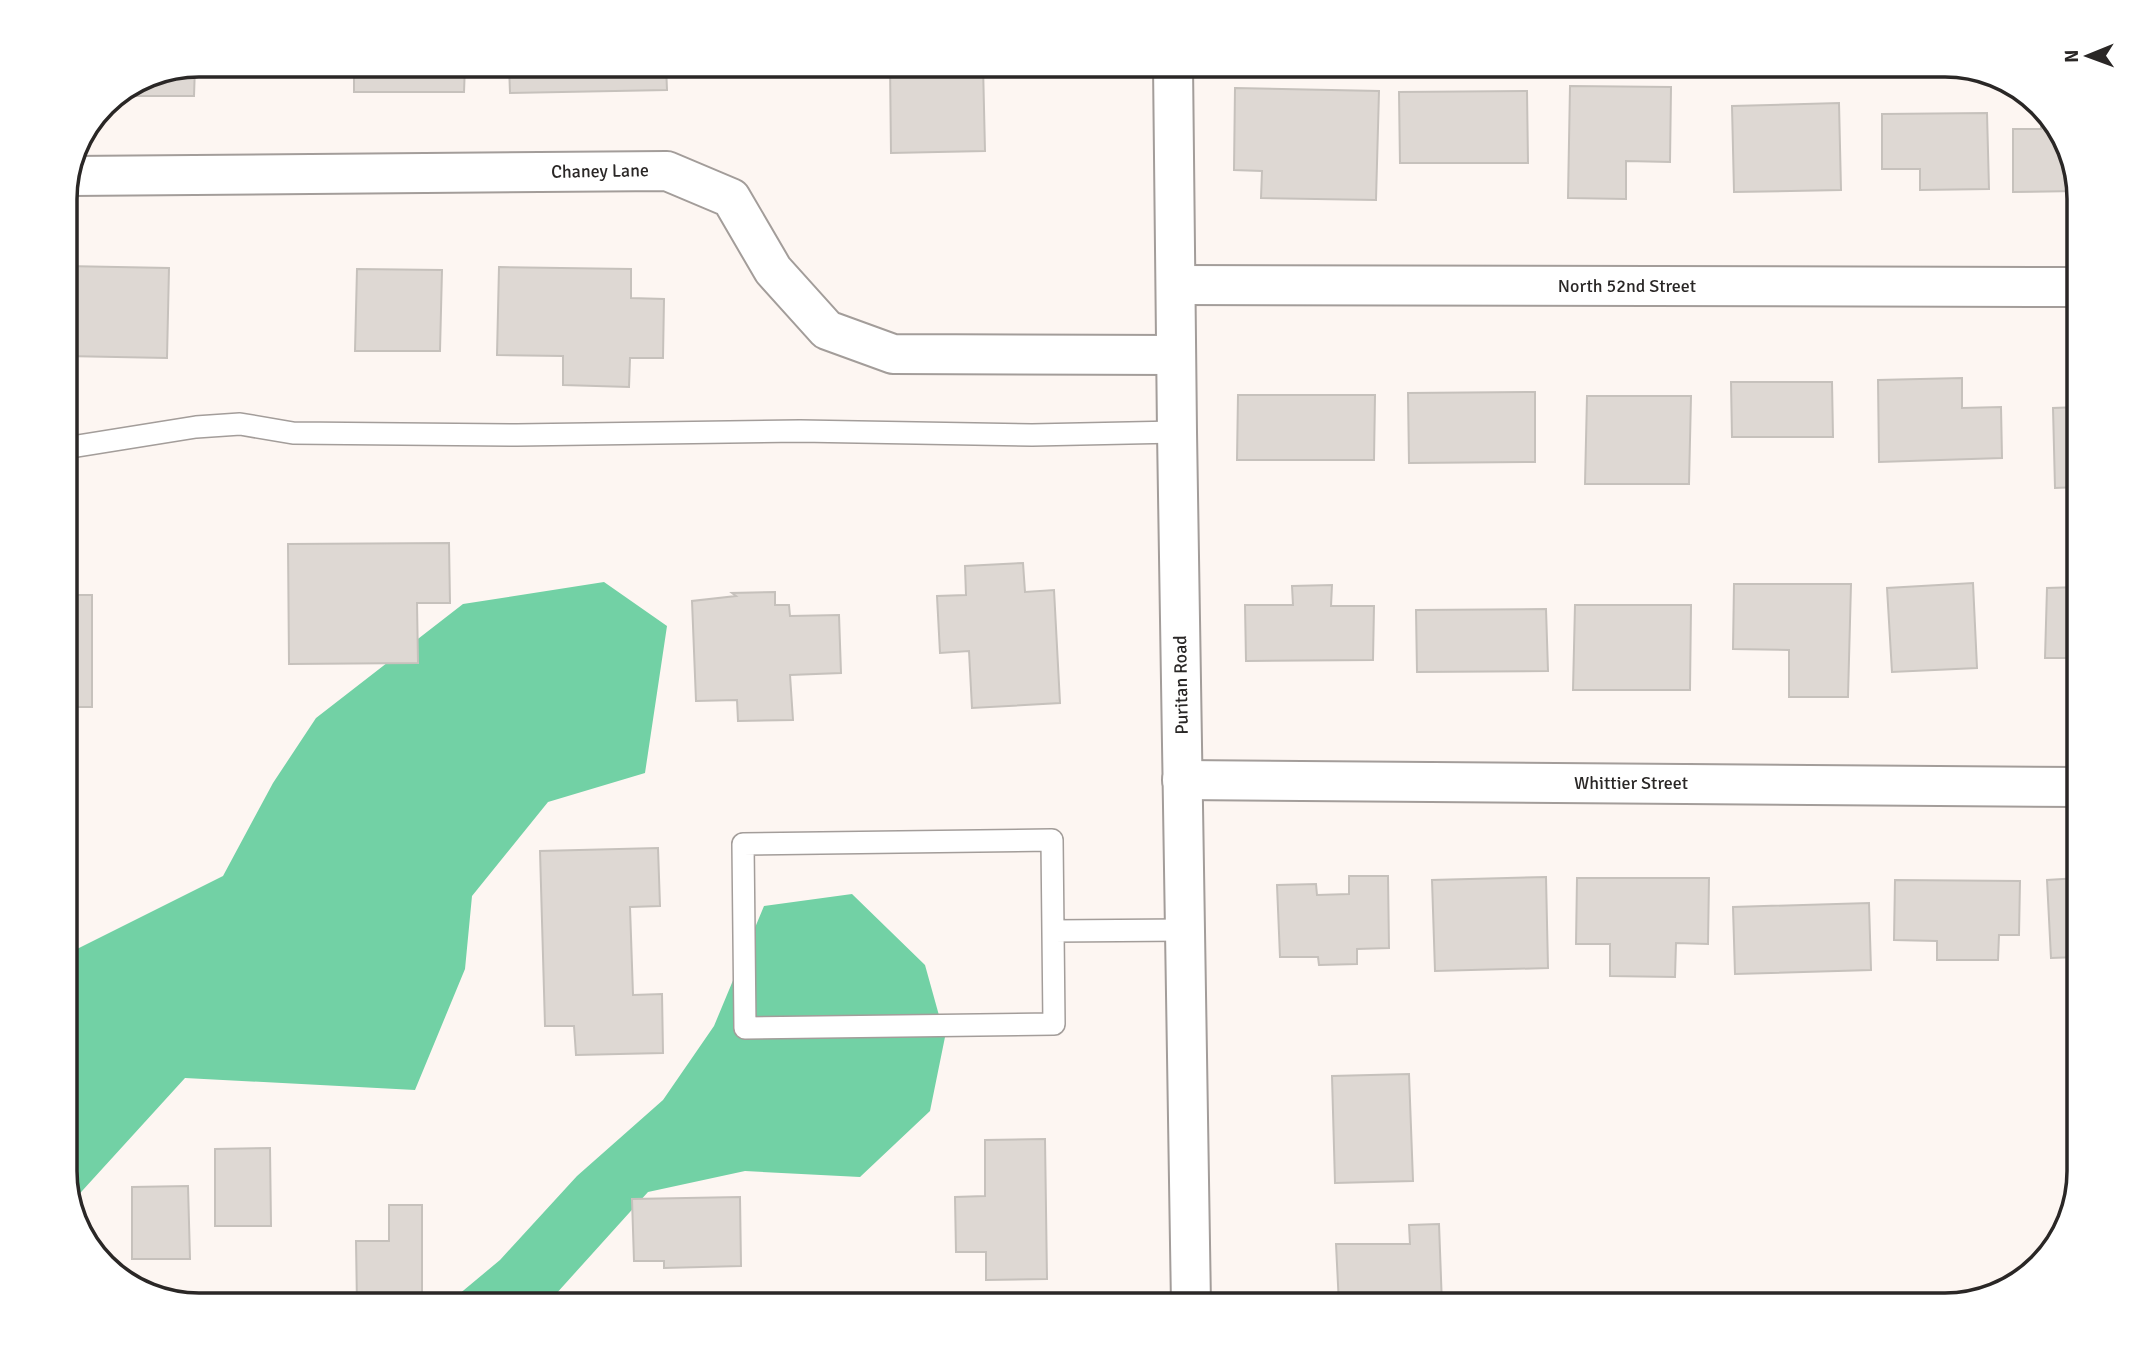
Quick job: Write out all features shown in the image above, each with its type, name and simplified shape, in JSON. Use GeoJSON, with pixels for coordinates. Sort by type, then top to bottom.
{"type":"FeatureCollection","features":[{"type":"Feature","properties":{"kind":"street","name":"Puritan Road"},"geometry":{"type":"LineString","coordinates":[[1174,77],[1191,1293]]}},
{"type":"Feature","properties":{"kind":"street","name":"Chaney Lane"},"geometry":{"type":"LineString","coordinates":[[80,176],[667,171],[731,198],[773,270],[827,330],[893,354],[1176,355]]}},
{"type":"Feature","properties":{"kind":"street","name":"North 52nd Street"},"geometry":{"type":"LineString","coordinates":[[1176,285],[2067,287]]}},
{"type":"Feature","properties":{"kind":"street","name":"Whittier Street"},"geometry":{"type":"LineString","coordinates":[[1182,780],[2067,787]]}},
{"type":"Feature","properties":{"kind":"lane"},"geometry":{"type":"LineString","coordinates":[[77,446],[196,427],[240,424],[293,433],[517,435],[800,431],[1032,435],[1177,432]]}},
{"type":"Feature","properties":{"kind":"lane"},"geometry":{"type":"LineString","coordinates":[[1052,840],[1053,931],[1054,1024],[745,1028],[743,844],[1052,840]]}},
{"type":"Feature","properties":{"kind":"lane"},"geometry":{"type":"LineString","coordinates":[[1053,931],[1185,930]]}},
{"type":"Feature","properties":{"kind":"green space"},"geometry":{"type":"Polygon","coordinates":[[[604,582],[667,626],[645,773],[548,802],[472,896],[465,969],[415,1090],[185,1078],[79,1194],[77,1179],[77,949],[223,876],[273,783],[316,718],[463,604],[604,582]]]}},
{"type":"Feature","properties":{"kind":"green space"},"geometry":{"type":"Polygon","coordinates":[[[852,894],[925,965],[945,1037],[930,1111],[860,1177],[745,1171],[648,1192],[557,1293],[460,1293],[500,1260],[577,1176],[663,1100],[714,1026],[764,906],[852,894]]]}},
{"type":"Feature","properties":{"kind":"building"},"geometry":{"type":"Polygon","coordinates":[[[195,77],[194,96],[133,96],[152,86],[175,79],[195,77]]]}},
{"type":"Feature","properties":{"kind":"building"},"geometry":{"type":"Polygon","coordinates":[[[354,77],[465,77],[464,92],[354,92],[354,77]]]}},
{"type":"Feature","properties":{"kind":"building"},"geometry":{"type":"Polygon","coordinates":[[[509,77],[666,77],[667,90],[510,93],[509,77]]]}},
{"type":"Feature","properties":{"kind":"building"},"geometry":{"type":"Polygon","coordinates":[[[890,77],[983,77],[985,151],[891,153],[890,77]]]}},
{"type":"Feature","properties":{"kind":"building"},"geometry":{"type":"Polygon","coordinates":[[[1570,86],[1671,87],[1670,162],[1626,161],[1626,199],[1568,198],[1570,86]]]}},
{"type":"Feature","properties":{"kind":"building"},"geometry":{"type":"Polygon","coordinates":[[[1235,88],[1379,91],[1376,200],[1261,198],[1262,171],[1234,170],[1235,88]]]}},
{"type":"Feature","properties":{"kind":"building"},"geometry":{"type":"Polygon","coordinates":[[[1527,91],[1528,163],[1400,163],[1399,92],[1527,91]]]}},
{"type":"Feature","properties":{"kind":"building"},"geometry":{"type":"Polygon","coordinates":[[[1839,103],[1841,190],[1734,192],[1732,106],[1839,103]]]}},
{"type":"Feature","properties":{"kind":"building"},"geometry":{"type":"Polygon","coordinates":[[[1987,113],[1989,189],[1920,190],[1920,169],[1882,169],[1882,114],[1987,113]]]}},
{"type":"Feature","properties":{"kind":"building"},"geometry":{"type":"Polygon","coordinates":[[[2041,123],[2061,160],[2066,191],[2013,192],[2013,129],[2041,129],[2041,123]]]}},
{"type":"Feature","properties":{"kind":"building"},"geometry":{"type":"Polygon","coordinates":[[[77,266],[169,268],[167,358],[77,356],[77,266]]]}},
{"type":"Feature","properties":{"kind":"building"},"geometry":{"type":"Polygon","coordinates":[[[499,267],[631,269],[631,298],[664,299],[663,358],[630,358],[629,387],[563,385],[563,356],[497,355],[499,267]]]}},
{"type":"Feature","properties":{"kind":"building"},"geometry":{"type":"Polygon","coordinates":[[[357,269],[442,270],[440,351],[355,351],[357,269]]]}},
{"type":"Feature","properties":{"kind":"building"},"geometry":{"type":"Polygon","coordinates":[[[1962,378],[1962,408],[2001,407],[2002,458],[1879,462],[1878,380],[1962,378]]]}},
{"type":"Feature","properties":{"kind":"building"},"geometry":{"type":"Polygon","coordinates":[[[1731,382],[1832,382],[1833,437],[1732,437],[1731,382]]]}},
{"type":"Feature","properties":{"kind":"building"},"geometry":{"type":"Polygon","coordinates":[[[1535,392],[1535,462],[1409,463],[1408,393],[1535,392]]]}},
{"type":"Feature","properties":{"kind":"building"},"geometry":{"type":"Polygon","coordinates":[[[1238,395],[1375,395],[1374,460],[1237,460],[1238,395]]]}},
{"type":"Feature","properties":{"kind":"building"},"geometry":{"type":"Polygon","coordinates":[[[1587,396],[1691,396],[1689,484],[1585,484],[1587,396]]]}},
{"type":"Feature","properties":{"kind":"building"},"geometry":{"type":"Polygon","coordinates":[[[2067,407],[2067,488],[2055,488],[2053,408],[2067,407]]]}},
{"type":"Feature","properties":{"kind":"building"},"geometry":{"type":"Polygon","coordinates":[[[449,543],[450,603],[417,603],[418,663],[289,664],[288,544],[449,543]]]}},
{"type":"Feature","properties":{"kind":"building"},"geometry":{"type":"Polygon","coordinates":[[[1023,563],[1025,592],[1054,590],[1060,703],[972,708],[969,651],[940,653],[937,596],[966,595],[965,566],[1023,563]]]}},
{"type":"Feature","properties":{"kind":"building"},"geometry":{"type":"Polygon","coordinates":[[[1973,583],[1977,668],[1892,672],[1887,588],[1973,583]]]}},
{"type":"Feature","properties":{"kind":"building"},"geometry":{"type":"Polygon","coordinates":[[[1734,584],[1851,584],[1848,697],[1789,697],[1789,650],[1733,649],[1734,584]]]}},
{"type":"Feature","properties":{"kind":"building"},"geometry":{"type":"Polygon","coordinates":[[[1332,585],[1331,606],[1374,606],[1373,660],[1246,661],[1245,605],[1293,605],[1292,586],[1332,585]]]}},
{"type":"Feature","properties":{"kind":"building"},"geometry":{"type":"Polygon","coordinates":[[[2067,587],[2067,658],[2045,658],[2047,588],[2067,587]]]}},
{"type":"Feature","properties":{"kind":"building"},"geometry":{"type":"Polygon","coordinates":[[[775,592],[775,605],[789,605],[790,616],[839,615],[841,673],[790,675],[793,720],[738,721],[737,700],[696,701],[692,601],[736,596],[732,593],[775,592]]]}},
{"type":"Feature","properties":{"kind":"building"},"geometry":{"type":"Polygon","coordinates":[[[77,595],[92,595],[92,707],[77,707],[77,595]]]}},
{"type":"Feature","properties":{"kind":"building"},"geometry":{"type":"Polygon","coordinates":[[[1575,605],[1691,605],[1690,690],[1573,690],[1575,605]]]}},
{"type":"Feature","properties":{"kind":"building"},"geometry":{"type":"Polygon","coordinates":[[[1546,609],[1548,671],[1417,672],[1416,610],[1546,609]]]}},
{"type":"Feature","properties":{"kind":"building"},"geometry":{"type":"Polygon","coordinates":[[[658,848],[660,906],[630,907],[633,995],[662,994],[663,1053],[576,1055],[574,1026],[545,1026],[540,851],[658,848]]]}},
{"type":"Feature","properties":{"kind":"building"},"geometry":{"type":"Polygon","coordinates":[[[1349,876],[1388,876],[1389,948],[1357,949],[1357,964],[1319,965],[1318,957],[1280,957],[1277,885],[1316,884],[1317,895],[1349,894],[1349,876]]]}},
{"type":"Feature","properties":{"kind":"building"},"geometry":{"type":"Polygon","coordinates":[[[1546,877],[1548,968],[1435,971],[1432,880],[1546,877]]]}},
{"type":"Feature","properties":{"kind":"building"},"geometry":{"type":"Polygon","coordinates":[[[1577,878],[1709,878],[1708,944],[1676,943],[1675,977],[1610,976],[1610,944],[1576,944],[1577,878]]]}},
{"type":"Feature","properties":{"kind":"building"},"geometry":{"type":"Polygon","coordinates":[[[2067,879],[2067,957],[2051,958],[2047,880],[2067,879]]]}},
{"type":"Feature","properties":{"kind":"building"},"geometry":{"type":"Polygon","coordinates":[[[1895,880],[2020,881],[2019,935],[1999,935],[1998,960],[1937,960],[1937,941],[1894,940],[1895,880]]]}},
{"type":"Feature","properties":{"kind":"building"},"geometry":{"type":"Polygon","coordinates":[[[1869,903],[1871,970],[1735,974],[1733,907],[1869,903]]]}},
{"type":"Feature","properties":{"kind":"building"},"geometry":{"type":"Polygon","coordinates":[[[1409,1074],[1413,1181],[1335,1183],[1332,1076],[1409,1074]]]}},
{"type":"Feature","properties":{"kind":"building"},"geometry":{"type":"Polygon","coordinates":[[[1045,1139],[1047,1279],[986,1280],[986,1252],[956,1252],[955,1197],[985,1196],[985,1140],[1045,1139]]]}},
{"type":"Feature","properties":{"kind":"building"},"geometry":{"type":"Polygon","coordinates":[[[270,1148],[271,1226],[215,1226],[215,1149],[270,1148]]]}},
{"type":"Feature","properties":{"kind":"building"},"geometry":{"type":"Polygon","coordinates":[[[188,1186],[190,1259],[132,1259],[132,1187],[188,1186]]]}},
{"type":"Feature","properties":{"kind":"building"},"geometry":{"type":"Polygon","coordinates":[[[740,1197],[741,1266],[664,1268],[664,1261],[634,1261],[632,1199],[740,1197]]]}},
{"type":"Feature","properties":{"kind":"building"},"geometry":{"type":"Polygon","coordinates":[[[389,1205],[422,1205],[422,1293],[357,1293],[356,1241],[389,1241],[389,1205]]]}},
{"type":"Feature","properties":{"kind":"building"},"geometry":{"type":"Polygon","coordinates":[[[1439,1224],[1442,1293],[1338,1293],[1336,1244],[1410,1244],[1409,1225],[1439,1224]]]}}]}
